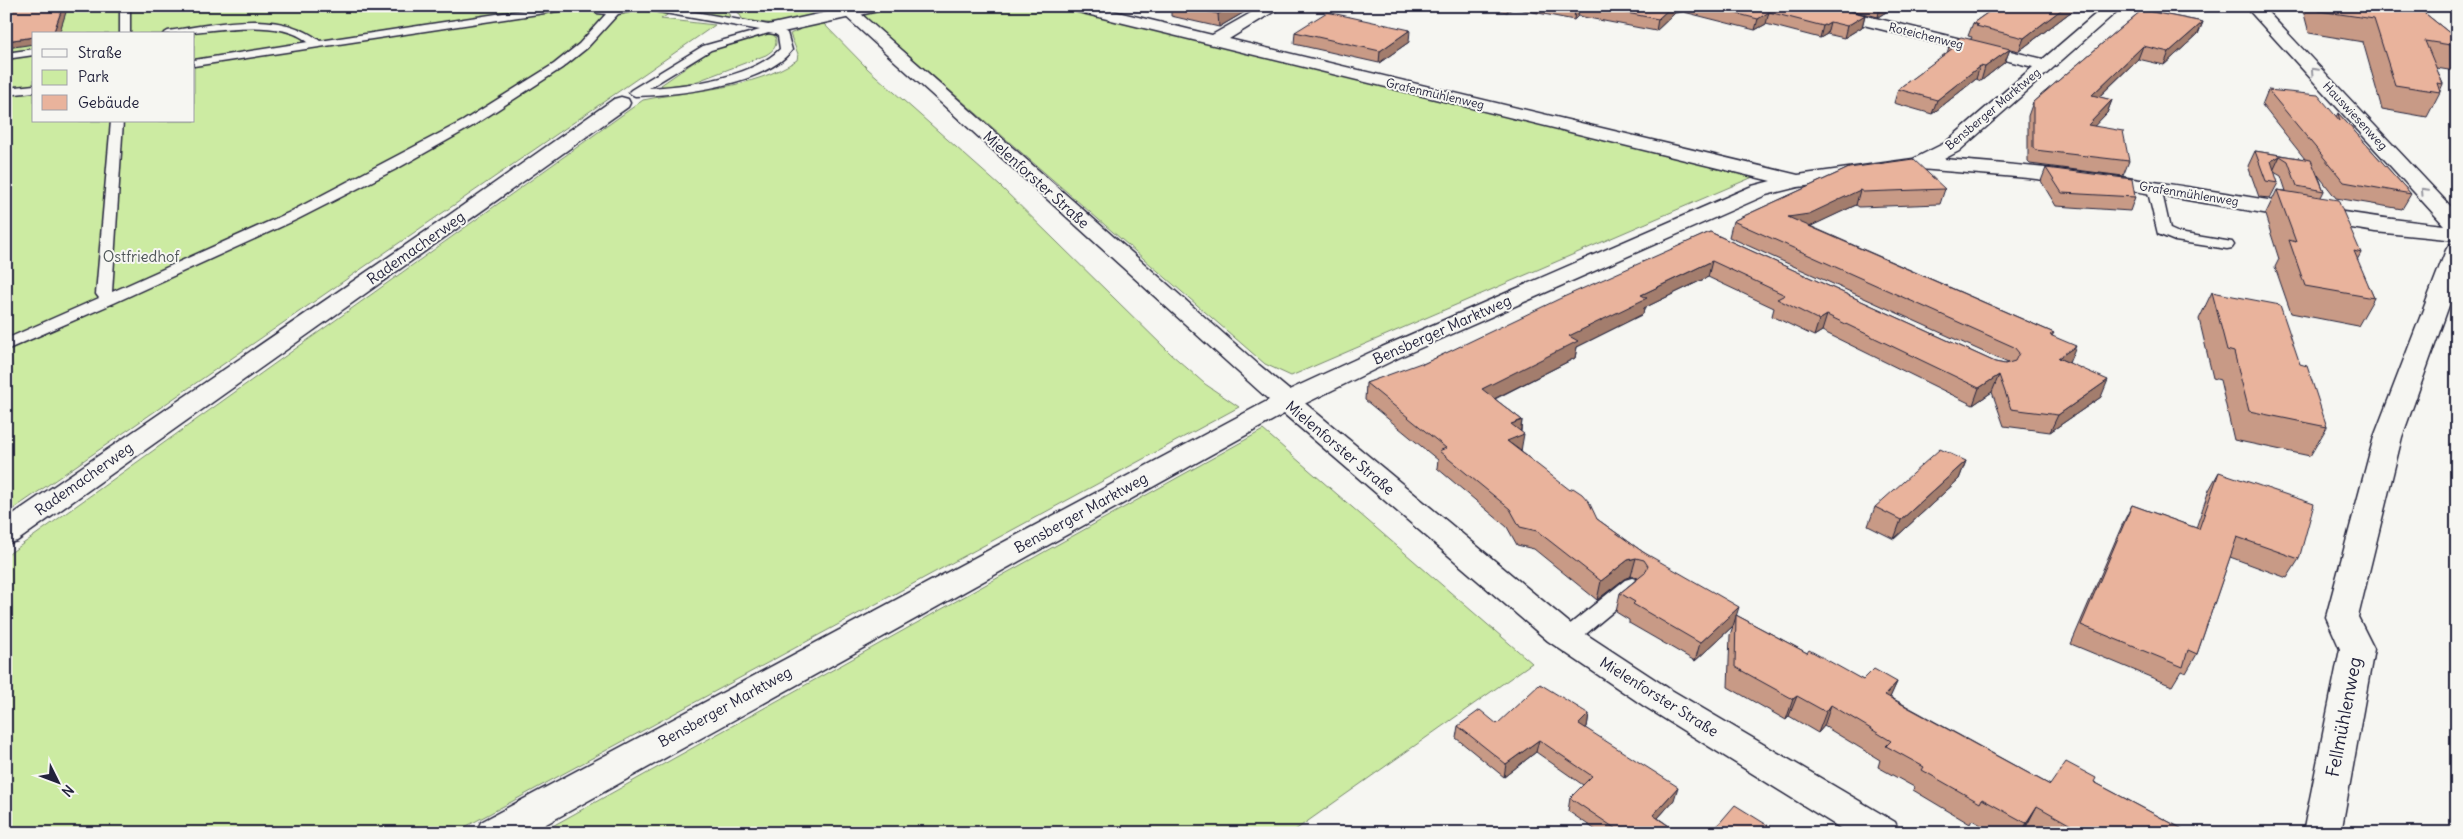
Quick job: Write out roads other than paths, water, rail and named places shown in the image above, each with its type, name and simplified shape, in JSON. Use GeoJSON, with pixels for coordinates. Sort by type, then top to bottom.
{"type":"FeatureCollection","features":[{"type":"Feature","properties":{"kind":"street"},"geometry":{"type":"LineString","coordinates":[[846,9],[878,6]]}},
{"type":"Feature","properties":{"kind":"street","name":"Grafenmühlenweg"},"geometry":{"type":"LineString","coordinates":[[1072,6],[1798,181]]}},
{"type":"Feature","properties":{"kind":"street"},"geometry":{"type":"LineString","coordinates":[[1213,41],[1275,6]]}},
{"type":"Feature","properties":{"kind":"street"},"geometry":{"type":"LineString","coordinates":[[1656,6],[1669,8],[1687,6]]}},
{"type":"Feature","properties":{"kind":"street","name":"Roteichenweg"},"geometry":{"type":"LineString","coordinates":[[1806,6],[2046,65]]}},
{"type":"Feature","properties":{"kind":"street","name":"Bensberger Marktweg"},"geometry":{"type":"LineString","coordinates":[[495,833],[1286,402],[1391,352],[1760,190],[1798,181],[1900,168],[1920,163],[1952,147],[2116,6]]}},
{"type":"Feature","properties":{"kind":"street","name":"Hauswiesenweg"},"geometry":{"type":"LineString","coordinates":[[2253,6],[2457,226]]}},
{"type":"Feature","properties":{"kind":"street","name":"Rademacherweg"},"geometry":{"type":"LineString","coordinates":[[774,29],[846,9]]}},
{"type":"Feature","properties":{"kind":"street","name":"Mielenforster Straße"},"geometry":{"type":"LineString","coordinates":[[846,9],[1286,402],[1567,638],[1656,697],[1881,833]]}},
{"type":"Feature","properties":{"kind":"street","name":"Rademacherweg"},"geometry":{"type":"LineString","coordinates":[[6,534],[435,236],[628,97]]}},
{"type":"Feature","properties":{"kind":"street","name":"Grafenmühlenweg"},"geometry":{"type":"LineString","coordinates":[[1920,163],[2028,172],[2280,202],[2375,225],[2457,233]]}},
{"type":"Feature","properties":{"kind":"street"},"geometry":{"type":"LineString","coordinates":[[1682,225],[1709,238]]}},
{"type":"Feature","properties":{"kind":"street"},"geometry":{"type":"LineString","coordinates":[[2451,280],[2457,250]]}},
{"type":"Feature","properties":{"kind":"street","name":"Fellmühlenweg"},"geometry":{"type":"LineString","coordinates":[[2322,833],[2357,649],[2342,617],[2388,437],[2451,280]]}},
{"type":"Feature","properties":{"kind":"lane"},"geometry":{"type":"LineString","coordinates":[[125,6],[125,32]]}},
{"type":"Feature","properties":{"kind":"lane"},"geometry":{"type":"LineString","coordinates":[[195,63],[571,6]]}},
{"type":"Feature","properties":{"kind":"lane"},"geometry":{"type":"LineString","coordinates":[[592,6],[601,11],[614,12],[641,6],[774,29],[783,35],[786,50],[777,60],[764,66],[733,77],[683,89],[628,97]]}},
{"type":"Feature","properties":{"kind":"lane"},"geometry":{"type":"LineString","coordinates":[[6,345],[293,216],[467,124],[558,66],[583,46],[614,12]]}},
{"type":"Feature","properties":{"kind":"lane"},"geometry":{"type":"LineString","coordinates":[[185,32],[236,26],[276,26],[303,32],[317,44]]}},
{"type":"Feature","properties":{"kind":"lane","name":"Rademacherweg"},"geometry":{"type":"LineString","coordinates":[[628,97],[691,56],[708,48],[774,29]]}},
{"type":"Feature","properties":{"kind":"lane"},"geometry":{"type":"LineString","coordinates":[[6,56],[32,52]]}},
{"type":"Feature","properties":{"kind":"lane"},"geometry":{"type":"LineString","coordinates":[[6,92],[32,88]]}},
{"type":"Feature","properties":{"kind":"lane"},"geometry":{"type":"LineString","coordinates":[[109,300],[104,294],[117,122]]}},
{"type":"Feature","properties":{"kind":"lane"},"geometry":{"type":"LineString","coordinates":[[2154,188],[2163,231],[2175,236],[2227,245]]}},
{"type":"Feature","properties":{"kind":"lane"},"geometry":{"type":"LineString","coordinates":[[1567,638],[1632,585]]}},
{"type":"Feature","properties":{"kind":"park label","name":"Ostfriedhof"},"geometry":{"type":"Point","coordinates":[141,257]}}]}
